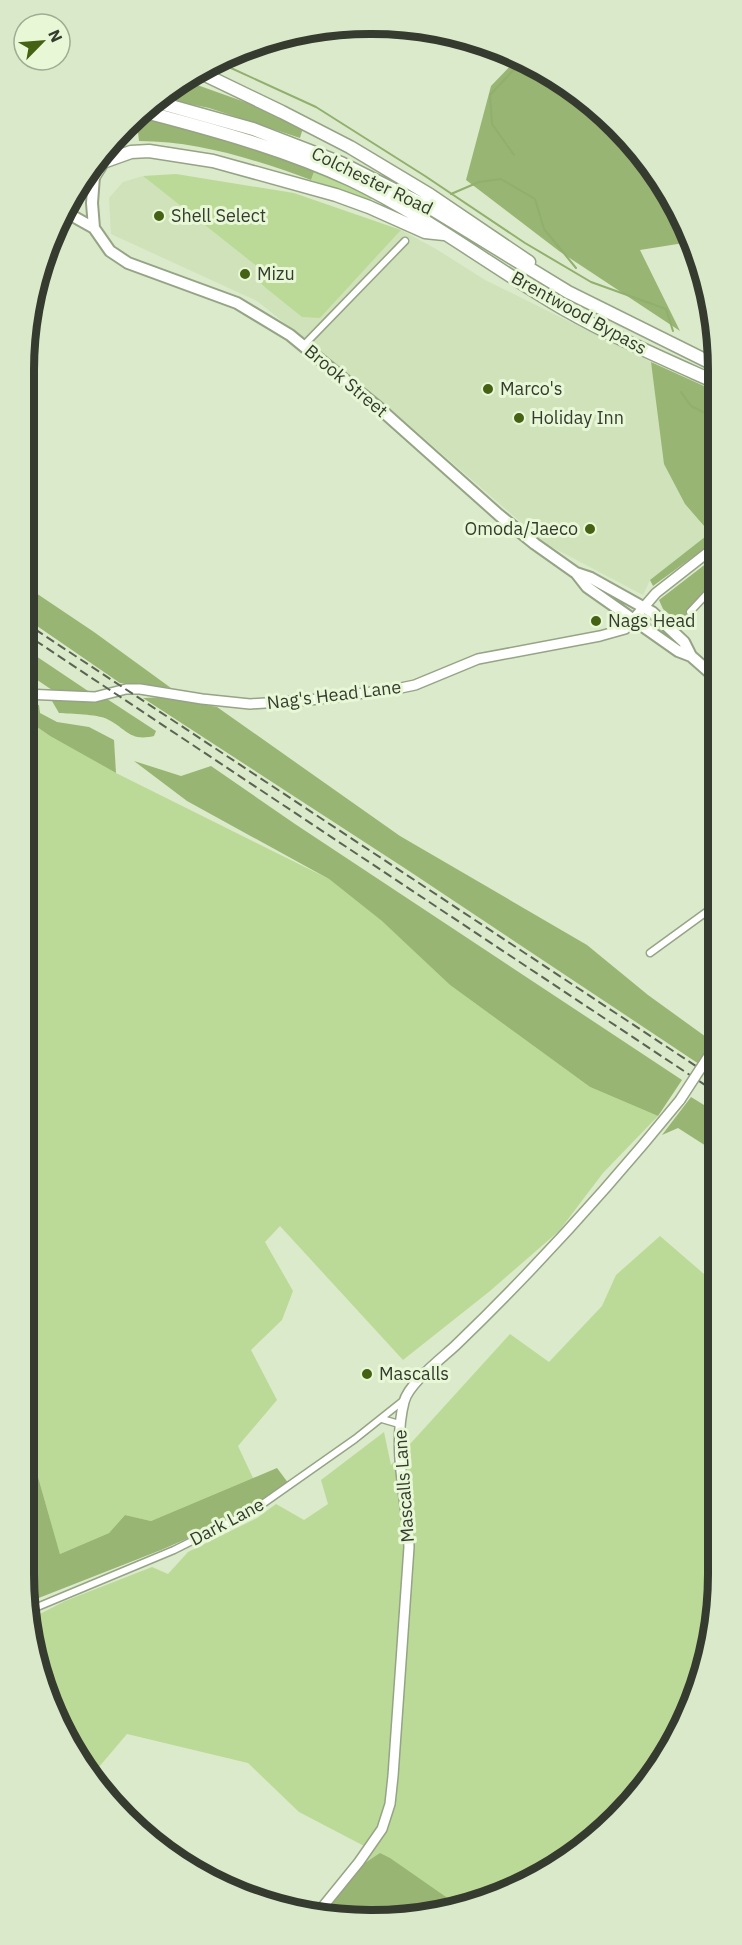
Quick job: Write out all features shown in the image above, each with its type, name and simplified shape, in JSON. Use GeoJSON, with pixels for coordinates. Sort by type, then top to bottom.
{"type":"FeatureCollection","features":[{"type":"Feature","properties":{"kind":"highway"},"geometry":{"type":"LineString","coordinates":[[208,77],[312,127],[430,195],[521,255],[568,292]]}},
{"type":"Feature","properties":{"kind":"highway"},"geometry":{"type":"LineString","coordinates":[[204,80],[224,85]]}},
{"type":"Feature","properties":{"kind":"highway","name":"Colchester Road"},"geometry":{"type":"LineString","coordinates":[[165,105],[253,129],[341,163],[432,209],[568,292]]}},
{"type":"Feature","properties":{"kind":"highway","name":"Colchester Road"},"geometry":{"type":"LineString","coordinates":[[154,114],[242,138],[318,166],[374,192],[447,234]]}},
{"type":"Feature","properties":{"kind":"highway"},"geometry":{"type":"LineString","coordinates":[[109,160],[131,152],[149,151],[213,161],[336,195],[425,232],[447,234]]}},
{"type":"Feature","properties":{"kind":"highway","name":"Brentwood Bypass"},"geometry":{"type":"LineString","coordinates":[[447,234],[562,308],[609,334],[708,379]]}},
{"type":"Feature","properties":{"kind":"highway","name":"Brentwood Bypass"},"geometry":{"type":"LineString","coordinates":[[568,292],[708,361]]}},
{"type":"Feature","properties":{"kind":"main road"},"geometry":{"type":"LineString","coordinates":[[94,180],[92,203],[94,228]]}},
{"type":"Feature","properties":{"kind":"main road","name":"Brook Street"},"geometry":{"type":"LineString","coordinates":[[72,216],[94,228],[110,251],[128,263],[237,303],[304,345],[380,408],[499,515],[576,573],[587,587],[678,651],[690,656],[708,671]]}},
{"type":"Feature","properties":{"kind":"main road","name":"Brook Street"},"geometry":{"type":"LineString","coordinates":[[576,573],[591,578],[652,612],[684,642],[690,656]]}},
{"type":"Feature","properties":{"kind":"street"},"geometry":{"type":"LineString","coordinates":[[304,345],[405,241]]}},
{"type":"Feature","properties":{"kind":"street"},"geometry":{"type":"LineString","coordinates":[[633,619],[656,592],[708,552]]}},
{"type":"Feature","properties":{"kind":"street"},"geometry":{"type":"LineString","coordinates":[[690,612],[708,593]]}},
{"type":"Feature","properties":{"kind":"street","name":"Nag's Head Lane"},"geometry":{"type":"LineString","coordinates":[[34,694],[94,697],[126,689],[140,689],[250,704],[362,694],[415,685],[478,659],[618,631],[625,629],[633,619]]}},
{"type":"Feature","properties":{"kind":"street"},"geometry":{"type":"LineString","coordinates":[[650,953],[708,911]]}},
{"type":"Feature","properties":{"kind":"street","name":"Mascalls Lane"},"geometry":{"type":"LineString","coordinates":[[322,1907],[382,1829],[390,1804],[409,1547],[407,1507],[400,1459],[399,1424],[407,1393],[519,1283],[624,1167],[680,1100],[708,1057]]}},
{"type":"Feature","properties":{"kind":"street","name":"Dark Lane"},"geometry":{"type":"LineString","coordinates":[[36,1607],[174,1550],[254,1510],[382,1419],[404,1400]]}},
{"type":"Feature","properties":{"kind":"street"},"geometry":{"type":"LineString","coordinates":[[382,1419],[399,1424]]}},
{"type":"Feature","properties":{"kind":"shaded area"},"geometry":{"type":"Polygon","coordinates":[[[143,176],[269,275],[261,285],[320,318],[401,230],[485,280],[651,362],[657,397],[685,504],[708,532],[708,536],[650,580],[643,595],[546,544],[372,393],[257,301],[111,234],[109,198],[123,182],[143,176]]]}},
{"type":"Feature","properties":{"kind":"green space"},"geometry":{"type":"Polygon","coordinates":[[[511,65],[520,69],[576,104],[609,133],[638,166],[673,222],[682,243],[640,250],[680,331],[559,251],[466,180],[491,86],[511,65]]]}},
{"type":"Feature","properties":{"kind":"green space"},"geometry":{"type":"Polygon","coordinates":[[[195,84],[259,107],[303,128],[300,138],[209,108],[171,100],[195,84]]]}},
{"type":"Feature","properties":{"kind":"green space"},"geometry":{"type":"Polygon","coordinates":[[[150,117],[215,135],[315,169],[311,180],[270,165],[205,148],[139,141],[138,129],[150,117]]]}},
{"type":"Feature","properties":{"kind":"green space"},"geometry":{"type":"Polygon","coordinates":[[[315,169],[373,198],[370,200],[311,180],[315,169]]]}},
{"type":"Feature","properties":{"kind":"green space"},"geometry":{"type":"Polygon","coordinates":[[[176,174],[294,193],[401,230],[320,318],[302,317],[261,284],[268,275],[143,176],[176,174]]]}},
{"type":"Feature","properties":{"kind":"green space"},"geometry":{"type":"Polygon","coordinates":[[[651,362],[708,388],[708,531],[685,504],[664,464],[651,362]]]}},
{"type":"Feature","properties":{"kind":"green space"},"geometry":{"type":"Polygon","coordinates":[[[708,535],[708,546],[653,586],[650,580],[708,535]]]}},
{"type":"Feature","properties":{"kind":"green space"},"geometry":{"type":"Polygon","coordinates":[[[708,562],[708,593],[680,623],[663,609],[659,600],[708,562]]]}},
{"type":"Feature","properties":{"kind":"green space"},"geometry":{"type":"Polygon","coordinates":[[[34,592],[171,688],[120,683],[34,624],[34,592]]]}},
{"type":"Feature","properties":{"kind":"green space"},"geometry":{"type":"Polygon","coordinates":[[[34,655],[94,695],[55,692],[34,678],[34,655]]]}},
{"type":"Feature","properties":{"kind":"green space"},"geometry":{"type":"Polygon","coordinates":[[[166,697],[217,707],[400,836],[587,945],[648,995],[708,1038],[708,1070],[406,869],[143,698],[166,697]]]}},
{"type":"Feature","properties":{"kind":"green space"},"geometry":{"type":"Polygon","coordinates":[[[107,699],[156,731],[154,736],[133,736],[102,717],[59,713],[52,701],[107,699]]]}},
{"type":"Feature","properties":{"kind":"green space"},"geometry":{"type":"Polygon","coordinates":[[[34,704],[39,705],[40,713],[57,722],[89,727],[114,740],[116,773],[34,725],[34,704]]]}},
{"type":"Feature","properties":{"kind":"green space"},"geometry":{"type":"Polygon","coordinates":[[[34,725],[116,773],[329,879],[385,923],[450,985],[590,1087],[658,1116],[603,1173],[559,1231],[490,1291],[403,1360],[280,1226],[265,1242],[293,1291],[282,1320],[251,1350],[277,1400],[238,1446],[253,1478],[151,1521],[125,1515],[109,1533],[60,1554],[34,1463],[34,725]]]}},
{"type":"Feature","properties":{"kind":"green space"},"geometry":{"type":"Polygon","coordinates":[[[134,761],[181,776],[211,766],[682,1080],[658,1116],[590,1087],[450,985],[382,921],[329,879],[187,801],[134,761]]]}},
{"type":"Feature","properties":{"kind":"green space"},"geometry":{"type":"Polygon","coordinates":[[[691,1097],[708,1107],[708,1147],[678,1128],[662,1135],[691,1097]]]}},
{"type":"Feature","properties":{"kind":"green space"},"geometry":{"type":"Polygon","coordinates":[[[660,1236],[704,1274],[708,1269],[708,1574],[701,1640],[682,1703],[651,1761],[609,1812],[558,1854],[520,1876],[479,1893],[415,1908],[349,1910],[331,1908],[368,1848],[299,1812],[248,1763],[127,1734],[97,1769],[69,1723],[60,1703],[46,1661],[37,1616],[65,1601],[152,1567],[168,1574],[188,1552],[257,1518],[276,1504],[304,1520],[328,1504],[321,1480],[384,1432],[391,1465],[510,1334],[549,1362],[602,1306],[616,1275],[660,1236]]]}},
{"type":"Feature","properties":{"kind":"green space"},"geometry":{"type":"Polygon","coordinates":[[[34,1463],[60,1554],[109,1533],[125,1515],[151,1521],[277,1468],[289,1484],[255,1509],[161,1550],[35,1599],[34,1463]]]}},
{"type":"Feature","properties":{"kind":"green space"},"geometry":{"type":"Polygon","coordinates":[[[380,1853],[451,1901],[393,1910],[327,1908],[362,1865],[380,1853]]]}},
{"type":"Feature","properties":{"kind":"waterway"},"geometry":{"type":"LineString","coordinates":[[228,66],[316,107],[525,243],[591,282],[666,309],[673,331]]}},
{"type":"Feature","properties":{"kind":"waterway"},"geometry":{"type":"LineString","coordinates":[[514,155],[492,124],[490,95],[516,67]]}},
{"type":"Feature","properties":{"kind":"waterway"},"geometry":{"type":"LineString","coordinates":[[451,194],[479,182],[501,179],[535,199],[544,229],[576,268]]}},
{"type":"Feature","properties":{"kind":"waterway"},"geometry":{"type":"LineString","coordinates":[[681,392],[691,406],[708,414]]}},
{"type":"Feature","properties":{"kind":"railway"},"geometry":{"type":"LineString","coordinates":[[34,629],[708,1074]]}},
{"type":"Feature","properties":{"kind":"railway"},"geometry":{"type":"LineString","coordinates":[[34,640],[708,1087]]}},
{"type":"Feature","properties":{"kind":"place","name":"Shell Select"},"geometry":{"type":"Point","coordinates":[159,216]}},
{"type":"Feature","properties":{"kind":"place","name":"Mizu"},"geometry":{"type":"Point","coordinates":[245,274]}},
{"type":"Feature","properties":{"kind":"place","name":"Marco's"},"geometry":{"type":"Point","coordinates":[488,389]}},
{"type":"Feature","properties":{"kind":"place","name":"Holiday Inn"},"geometry":{"type":"Point","coordinates":[519,418]}},
{"type":"Feature","properties":{"kind":"place","name":"Omoda/Jaeco"},"geometry":{"type":"Point","coordinates":[590,529]}},
{"type":"Feature","properties":{"kind":"place","name":"Nags Head"},"geometry":{"type":"Point","coordinates":[596,621]}},
{"type":"Feature","properties":{"kind":"place","name":"Mascalls"},"geometry":{"type":"Point","coordinates":[367,1374]}}]}
